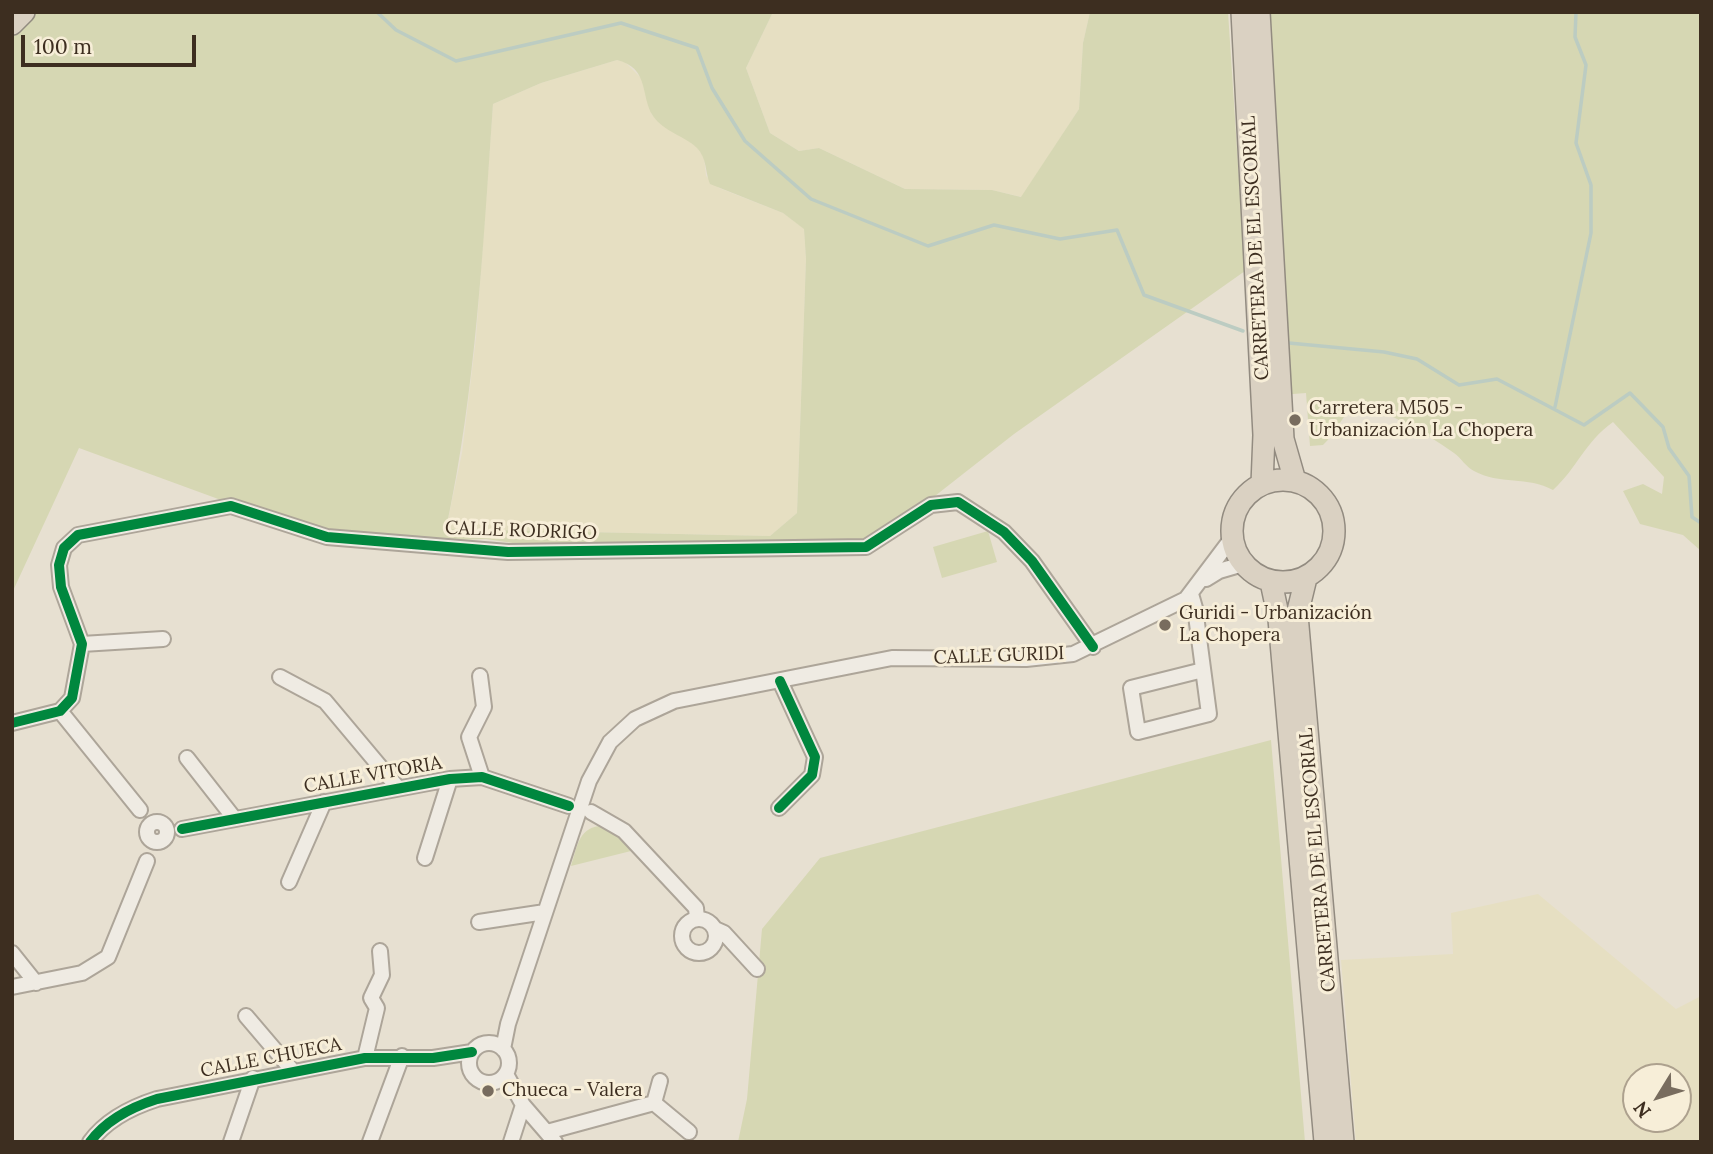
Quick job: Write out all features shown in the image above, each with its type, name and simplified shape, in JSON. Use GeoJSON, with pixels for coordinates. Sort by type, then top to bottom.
{"type":"FeatureCollection","features":[{"type":"Feature","properties":{"kind":"highway","name":"CARRETERA DE EL ESCORIAL"},"geometry":{"type":"LineString","coordinates":[[1242,12],[1264,435],[1262,484]]}},
{"type":"Feature","properties":{"kind":"highway","name":"CARRETERA DE EL ESCORIAL"},"geometry":{"type":"LineString","coordinates":[[1259,12],[1282,429],[1295,481]]}},
{"type":"Feature","properties":{"kind":"highway"},"geometry":{"type":"LineString","coordinates":[[1284,479],[1295,481],[1312,488],[1325,501],[1333,517],[1335,535],[1331,553],[1320,568],[1306,578],[1289,583],[1272,582],[1256,575],[1243,564],[1231,538],[1232,521],[1238,506],[1248,493],[1262,484],[1284,479]]}},
{"type":"Feature","properties":{"kind":"highway","name":"CARRETERA DE EL ESCORIAL"},"geometry":{"type":"LineString","coordinates":[[1306,578],[1297,615],[1343,1142]]}},
{"type":"Feature","properties":{"kind":"highway","name":"CARRETERA DE EL ESCORIAL"},"geometry":{"type":"LineString","coordinates":[[1272,582],[1279,619],[1325,1142]]}},
{"type":"Feature","properties":{"kind":"street","name":"CALLE RODRIGO"},"geometry":{"type":"LineString","coordinates":[[82,644],[61,587],[58,565],[64,548],[78,535],[231,506],[327,537],[508,552],[866,547],[930,505],[958,502],[1013,542],[1032,561],[1093,647]]}},
{"type":"Feature","properties":{"kind":"street","name":"CALLE GURIDI"},"geometry":{"type":"LineString","coordinates":[[1195,589],[1231,538]]}},
{"type":"Feature","properties":{"kind":"street","name":"CALLE GURIDI"},"geometry":{"type":"LineString","coordinates":[[503,1049],[508,1024],[597,762],[610,742],[635,719],[674,701],[892,657],[1026,659],[1073,654],[1093,647],[1195,589],[1219,571],[1243,564]]}},
{"type":"Feature","properties":{"kind":"street"},"geometry":{"type":"LineString","coordinates":[[1195,589],[1209,714],[1138,732],[1130,688],[1203,670]]}},
{"type":"Feature","properties":{"kind":"street"},"geometry":{"type":"LineString","coordinates":[[12,723],[60,711],[72,698],[82,644],[163,639]]}},
{"type":"Feature","properties":{"kind":"street"},"geometry":{"type":"LineString","coordinates":[[480,676],[484,707],[469,737],[482,777]]}},
{"type":"Feature","properties":{"kind":"street","name":"CALLE VITORIA"},"geometry":{"type":"LineString","coordinates":[[280,677],[325,701],[398,788]]}},
{"type":"Feature","properties":{"kind":"street"},"geometry":{"type":"LineString","coordinates":[[779,808],[812,775],[815,757],[780,681]]}},
{"type":"Feature","properties":{"kind":"street"},"geometry":{"type":"LineString","coordinates":[[12,987],[82,973],[108,957],[157,832],[60,711]]}},
{"type":"Feature","properties":{"kind":"street"},"geometry":{"type":"LineString","coordinates":[[187,758],[234,818]]}},
{"type":"Feature","properties":{"kind":"street","name":"CALLE VITORIA"},"geometry":{"type":"LineString","coordinates":[[157,832],[450,779],[482,777],[569,806]]}},
{"type":"Feature","properties":{"kind":"street","name":"CALLE VITORIA"},"geometry":{"type":"LineString","coordinates":[[425,858],[450,779]]}},
{"type":"Feature","properties":{"kind":"street"},"geometry":{"type":"LineString","coordinates":[[584,798],[591,806],[591,812],[586,819],[577,821],[569,815],[569,806],[573,799],[584,798]]}},
{"type":"Feature","properties":{"kind":"street","name":"CALLE VITORIA"},"geometry":{"type":"LineString","coordinates":[[289,882],[324,802]]}},
{"type":"Feature","properties":{"kind":"street"},"geometry":{"type":"LineString","coordinates":[[591,812],[624,831],[696,908],[697,919]]}},
{"type":"Feature","properties":{"kind":"street"},"geometry":{"type":"LineString","coordinates":[[480,922],[545,912]]}},
{"type":"Feature","properties":{"kind":"street"},"geometry":{"type":"LineString","coordinates":[[715,929],[712,947],[701,953],[688,949],[684,944],[683,931],[691,921],[697,919],[709,922],[724,933],[757,969]]}},
{"type":"Feature","properties":{"kind":"street","name":"CALLE CHUECA"},"geometry":{"type":"LineString","coordinates":[[365,1058],[377,1008],[371,998],[382,975],[380,951]]}},
{"type":"Feature","properties":{"kind":"street"},"geometry":{"type":"LineString","coordinates":[[12,953],[36,983]]}},
{"type":"Feature","properties":{"kind":"street","name":"CALLE CHUECA"},"geometry":{"type":"LineString","coordinates":[[246,1016],[292,1070]]}},
{"type":"Feature","properties":{"kind":"street","name":"CALLE GURIDI"},"geometry":{"type":"LineString","coordinates":[[487,1044],[508,1024]]}},
{"type":"Feature","properties":{"kind":"street"},"geometry":{"type":"LineString","coordinates":[[523,1105],[491,1083],[479,1081],[470,1072],[472,1052],[487,1044],[503,1049],[508,1059],[506,1074],[523,1105],[551,1137],[654,1103]]}},
{"type":"Feature","properties":{"kind":"street","name":"CALLE CHUECA"},"geometry":{"type":"LineString","coordinates":[[90,1142],[112,1121],[135,1106],[253,1078],[365,1058],[433,1058],[472,1052]]}},
{"type":"Feature","properties":{"kind":"street"},"geometry":{"type":"LineString","coordinates":[[370,1142],[402,1056]]}},
{"type":"Feature","properties":{"kind":"street","name":"CALLE CHUECA"},"geometry":{"type":"LineString","coordinates":[[433,1058],[470,1072]]}},
{"type":"Feature","properties":{"kind":"street"},"geometry":{"type":"LineString","coordinates":[[491,1083],[506,1074]]}},
{"type":"Feature","properties":{"kind":"street","name":"CALLE CHUECA"},"geometry":{"type":"LineString","coordinates":[[231,1142],[253,1078]]}},
{"type":"Feature","properties":{"kind":"street"},"geometry":{"type":"LineString","coordinates":[[654,1103],[660,1081]]}},
{"type":"Feature","properties":{"kind":"street"},"geometry":{"type":"LineString","coordinates":[[654,1103],[689,1132]]}},
{"type":"Feature","properties":{"kind":"street"},"geometry":{"type":"LineString","coordinates":[[511,1142],[523,1105]]}},
{"type":"Feature","properties":{"kind":"shaded area"},"geometry":{"type":"Polygon","coordinates":[[[773,12],[1090,12],[1083,43],[1079,109],[1022,197],[992,190],[905,189],[819,148],[799,151],[770,133],[746,68],[773,12]]]}},
{"type":"Feature","properties":{"kind":"shaded area"},"geometry":{"type":"Polygon","coordinates":[[[617,60],[625,62],[642,79],[652,115],[696,146],[704,157],[706,176],[719,188],[783,213],[804,228],[806,259],[797,513],[770,536],[446,529],[462,453],[476,338],[493,104],[541,83],[617,60]]]}},
{"type":"Feature","properties":{"kind":"shaded area"},"geometry":{"type":"Polygon","coordinates":[[[1538,894],[1676,1009],[1701,996],[1701,1142],[1356,1142],[1341,960],[1453,954],[1451,913],[1538,894]]]}},
{"type":"Feature","properties":{"kind":"green space"},"geometry":{"type":"Polygon","coordinates":[[[27,12],[773,12],[746,68],[770,133],[799,151],[819,148],[905,189],[992,190],[1021,197],[1079,109],[1083,43],[1090,12],[1228,12],[1245,271],[1014,434],[912,514],[866,543],[698,546],[585,543],[540,547],[486,539],[432,541],[327,530],[221,500],[79,448],[12,593],[12,38],[32,16],[27,12]],[[617,60],[541,83],[493,104],[482,264],[471,371],[465,424],[446,529],[770,536],[797,513],[806,259],[804,229],[783,213],[710,184],[700,152],[653,116],[639,76],[635,69],[617,60]]]}},
{"type":"Feature","properties":{"kind":"green space"},"geometry":{"type":"Polygon","coordinates":[[[1259,12],[1701,12],[1701,551],[1683,535],[1640,524],[1623,491],[1643,484],[1662,494],[1664,477],[1613,422],[1595,438],[1553,490],[1534,483],[1484,475],[1471,469],[1454,453],[1419,430],[1356,403],[1323,445],[1310,446],[1306,393],[1280,395],[1259,12]]]}},
{"type":"Feature","properties":{"kind":"green space"},"geometry":{"type":"Polygon","coordinates":[[[988,531],[997,562],[942,578],[933,547],[988,531]]]}},
{"type":"Feature","properties":{"kind":"green space"},"geometry":{"type":"Polygon","coordinates":[[[1271,740],[1305,1142],[738,1142],[747,1099],[762,929],[820,858],[1271,740]]]}},
{"type":"Feature","properties":{"kind":"green space"},"geometry":{"type":"Polygon","coordinates":[[[599,826],[611,829],[631,851],[571,866],[582,835],[599,826]]]}},
{"type":"Feature","properties":{"kind":"waterway"},"geometry":{"type":"LineString","coordinates":[[377,12],[396,30],[456,61],[621,23],[697,48],[712,88],[745,141],[811,199],[928,246],[994,225],[1060,239],[1117,230],[1144,295],[1243,331]]}},
{"type":"Feature","properties":{"kind":"waterway"},"geometry":{"type":"LineString","coordinates":[[1555,407],[1591,233],[1591,185],[1576,143],[1586,65],[1575,37],[1576,12]]}},
{"type":"Feature","properties":{"kind":"waterway"},"geometry":{"type":"LineString","coordinates":[[1289,343],[1384,352],[1417,359],[1459,385],[1497,379],[1584,425],[1630,393],[1663,427],[1669,448],[1689,476],[1692,517],[1701,523]]}},
{"type":"Feature","properties":{"kind":"cycle path"},"geometry":{"type":"LineString","coordinates":[[12,723],[60,711],[72,698],[82,644],[61,587],[59,565],[64,548],[78,535],[231,506],[327,537],[508,552],[866,547],[931,505],[958,502],[1004,532],[1032,561],[1093,647]]}},
{"type":"Feature","properties":{"kind":"cycle path"},"geometry":{"type":"LineString","coordinates":[[779,808],[812,775],[815,757],[780,681]]}},
{"type":"Feature","properties":{"kind":"cycle path"},"geometry":{"type":"LineString","coordinates":[[182,829],[450,779],[482,777],[569,806]]}},
{"type":"Feature","properties":{"kind":"cycle path"},"geometry":{"type":"LineString","coordinates":[[90,1142],[120,1115],[157,1099],[365,1058],[433,1058],[472,1052]]}},
{"type":"Feature","properties":{"kind":"place","name":"Carretera M505 - Urbanización La Chopera"},"geometry":{"type":"Point","coordinates":[1295,420]}},
{"type":"Feature","properties":{"kind":"place","name":"Guridi - Urbanización La Chopera"},"geometry":{"type":"Point","coordinates":[1165,625]}},
{"type":"Feature","properties":{"kind":"place","name":"Chueca - Valera"},"geometry":{"type":"Point","coordinates":[488,1091]}}]}
